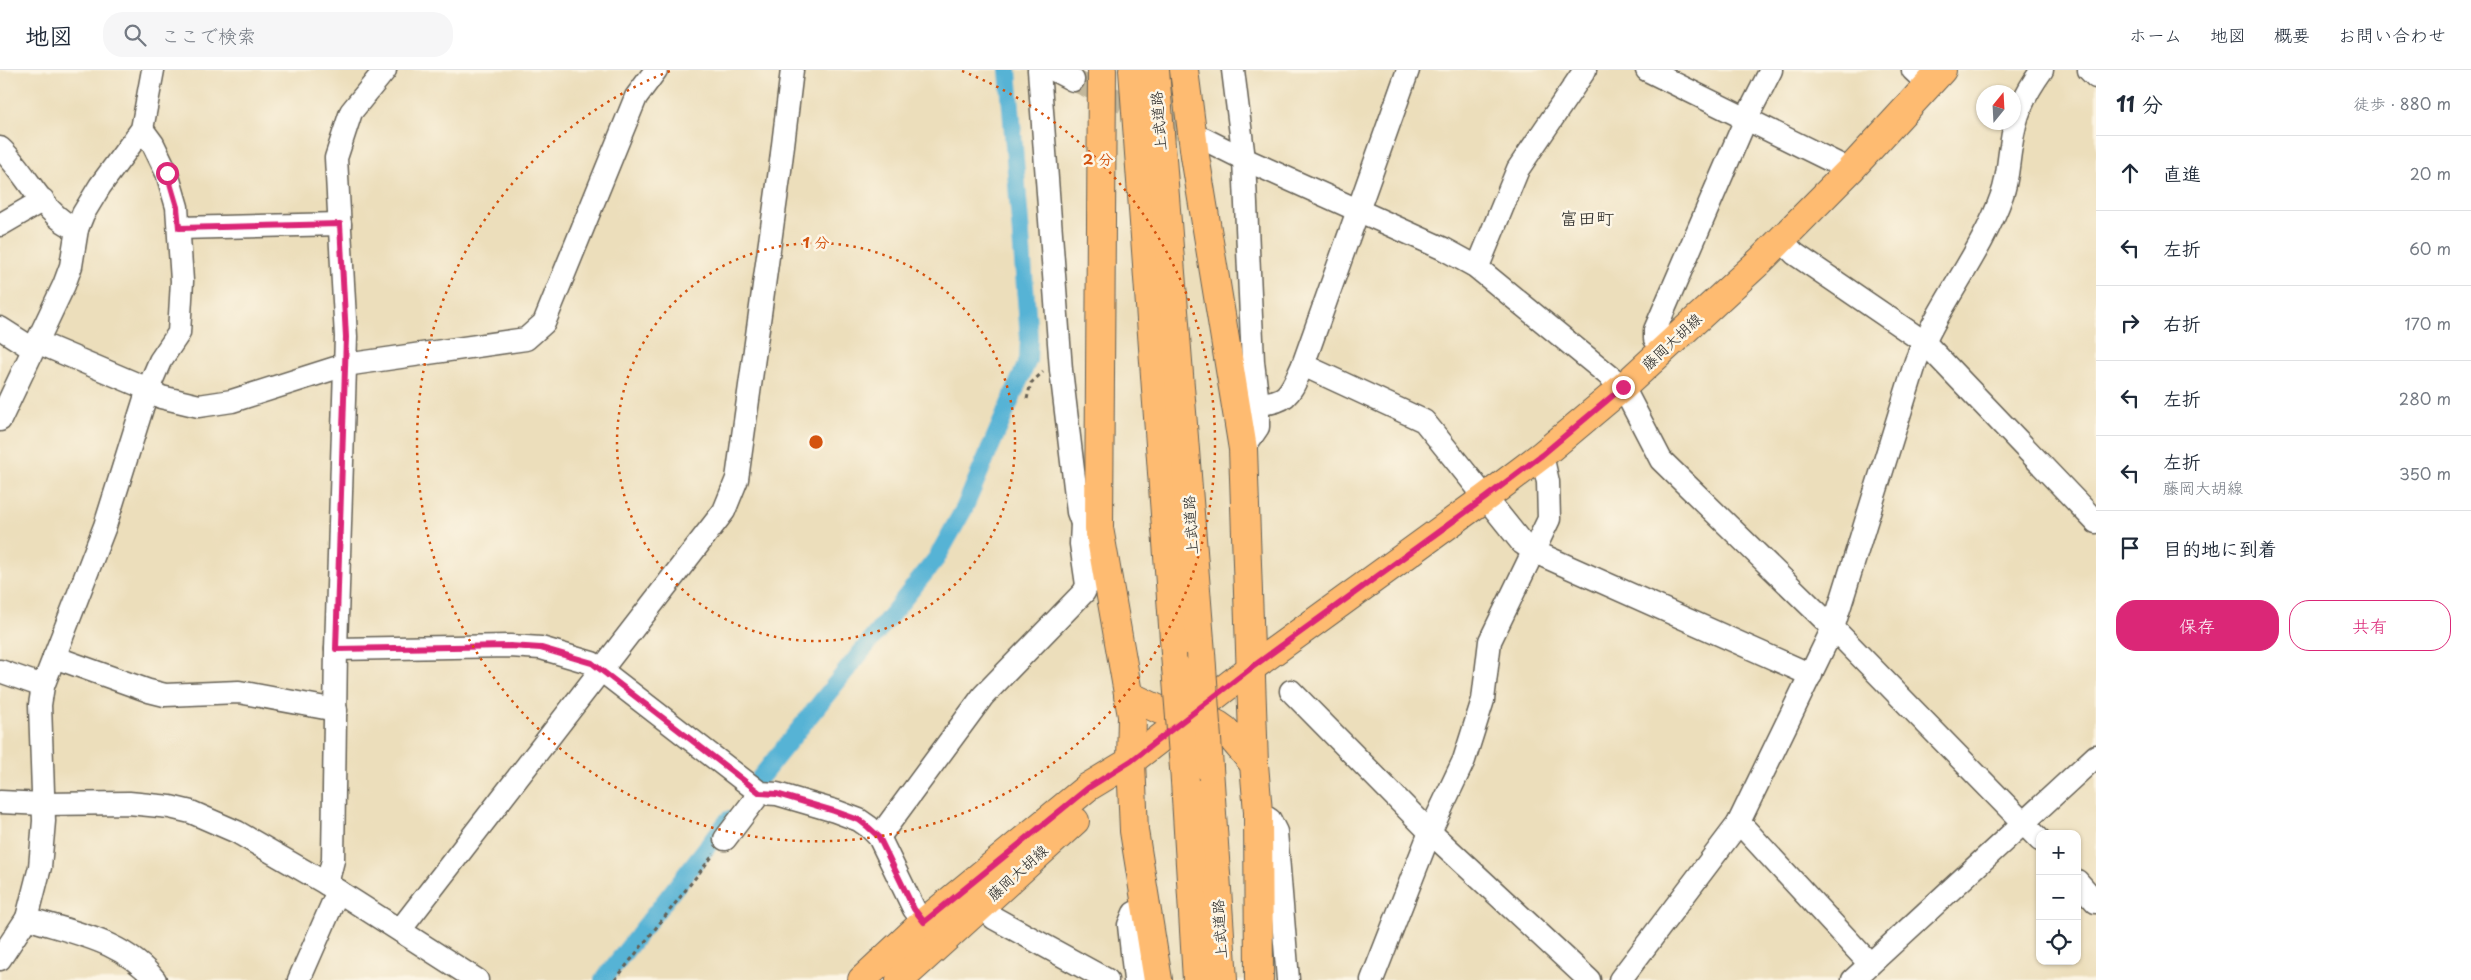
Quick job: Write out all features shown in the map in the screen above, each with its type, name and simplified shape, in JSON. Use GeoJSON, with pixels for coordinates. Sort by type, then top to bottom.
{"type":"FeatureCollection","features":[{"type":"Feature","properties":{"kind":"main road"},"geometry":{"type":"LineString","coordinates":[[1102,70],[1090,526],[1132,716],[1131,761],[1134,831],[1158,980]]}},
{"type":"Feature","properties":{"kind":"main road","name":"上武道路"},"geometry":{"type":"LineString","coordinates":[[1134,70],[1185,781],[1196,980]]}},
{"type":"Feature","properties":{"kind":"main road","name":"上武道路"},"geometry":{"type":"LineString","coordinates":[[1155,70],[1201,654],[1223,980]]}},
{"type":"Feature","properties":{"kind":"main road"},"geometry":{"type":"LineString","coordinates":[[1184,70],[1197,166],[1243,449],[1254,764],[1258,812],[1259,980]]}},
{"type":"Feature","properties":{"kind":"main road","name":"藤岡大胡線"},"geometry":{"type":"LineString","coordinates":[[862,980],[924,922],[1088,788],[1131,761],[1251,668],[1485,498],[1542,455],[1623,387],[1780,240],[1850,170],[1928,75]]}},
{"type":"Feature","properties":{"kind":"main road"},"geometry":{"type":"LineString","coordinates":[[1128,694],[1160,710],[1193,712],[1225,730],[1254,764]]}},
{"type":"Feature","properties":{"kind":"main road","name":"藤岡大胡線"},"geometry":{"type":"LineString","coordinates":[[900,980],[1089,808],[1131,761]]}},
{"type":"Feature","properties":{"kind":"street"},"geometry":{"type":"LineString","coordinates":[[0,420],[68,272],[77,229],[83,214],[100,186],[142,128],[153,70]]}},
{"type":"Feature","properties":{"kind":"street"},"geometry":{"type":"LineString","coordinates":[[299,980],[332,887],[336,649],[346,337],[336,158],[351,112],[384,70]]}},
{"type":"Feature","properties":{"kind":"street"},"geometry":{"type":"LineString","coordinates":[[0,328],[35,345],[148,389],[161,397],[199,406],[232,401],[345,365],[526,339],[544,323],[636,97],[656,70]]}},
{"type":"Feature","properties":{"kind":"street"},"geometry":{"type":"LineString","coordinates":[[400,930],[724,511],[733,494],[740,460],[792,70]]}},
{"type":"Feature","properties":{"kind":"street"},"geometry":{"type":"LineString","coordinates":[[879,837],[983,696],[1084,592],[1087,585],[1081,544],[1090,526],[1078,512],[1061,370],[1039,70]]}},
{"type":"Feature","properties":{"kind":"street"},"geometry":{"type":"LineString","coordinates":[[1233,70],[1244,159],[1253,362],[1258,404],[1258,427],[1243,449]]}},
{"type":"Feature","properties":{"kind":"street"},"geometry":{"type":"LineString","coordinates":[[1258,404],[1276,403],[1284,399],[1290,392],[1303,365],[1408,70]]}},
{"type":"Feature","properties":{"kind":"street"},"geometry":{"type":"LineString","coordinates":[[1475,266],[1480,259],[1518,169],[1586,70]]}},
{"type":"Feature","properties":{"kind":"street"},"geometry":{"type":"LineString","coordinates":[[1647,70],[1850,170]]}},
{"type":"Feature","properties":{"kind":"street"},"geometry":{"type":"LineString","coordinates":[[1663,351],[1655,339],[1655,330],[1746,119],[1772,70]]}},
{"type":"Feature","properties":{"kind":"street"},"geometry":{"type":"LineString","coordinates":[[1620,980],[1738,824],[1833,628],[1924,342],[1985,232],[2002,195],[2014,126],[2025,94],[2042,70]]}},
{"type":"Feature","properties":{"kind":"street"},"geometry":{"type":"LineString","coordinates":[[2089,70],[2096,77]]}},
{"type":"Feature","properties":{"kind":"street"},"geometry":{"type":"LineString","coordinates":[[0,959],[27,918],[40,867],[44,804],[40,705],[43,686],[105,526],[148,389],[160,361],[180,333],[182,282],[177,207],[167,173],[153,144],[142,128]]}},
{"type":"Feature","properties":{"kind":"street"},"geometry":{"type":"LineString","coordinates":[[1204,139],[1244,159],[1444,248],[1475,266],[1623,387],[1661,460],[1833,628],[2036,836]]}},
{"type":"Feature","properties":{"kind":"street"},"geometry":{"type":"LineString","coordinates":[[0,148],[12,159],[43,200],[66,225],[77,229]]}},
{"type":"Feature","properties":{"kind":"street"},"geometry":{"type":"LineString","coordinates":[[0,225],[43,200]]}},
{"type":"Feature","properties":{"kind":"street"},"geometry":{"type":"LineString","coordinates":[[179,228],[340,224]]}},
{"type":"Feature","properties":{"kind":"street"},"geometry":{"type":"LineString","coordinates":[[1780,240],[1795,254],[1924,342],[2096,522]]}},
{"type":"Feature","properties":{"kind":"street"},"geometry":{"type":"LineString","coordinates":[[1303,365],[1424,421],[1522,543],[1535,552],[1811,675]]}},
{"type":"Feature","properties":{"kind":"street"},"geometry":{"type":"LineString","coordinates":[[1372,980],[1430,832],[1464,760],[1483,700],[1490,641],[1550,519],[1548,482],[1542,455]]}},
{"type":"Feature","properties":{"kind":"street"},"geometry":{"type":"LineString","coordinates":[[336,649],[533,648],[592,663],[743,782],[760,793],[777,794],[849,816],[868,827],[879,837],[914,909],[924,922]]}},
{"type":"Feature","properties":{"kind":"street"},"geometry":{"type":"LineString","coordinates":[[54,658],[149,692],[164,695],[239,692],[336,710]]}},
{"type":"Feature","properties":{"kind":"street"},"geometry":{"type":"LineString","coordinates":[[0,671],[43,686]]}},
{"type":"Feature","properties":{"kind":"street"},"geometry":{"type":"LineString","coordinates":[[1291,691],[1430,832],[1589,980]]}},
{"type":"Feature","properties":{"kind":"street"},"geometry":{"type":"LineString","coordinates":[[1853,980],[2096,756]]}},
{"type":"Feature","properties":{"kind":"street"},"geometry":{"type":"LineString","coordinates":[[725,839],[760,793]]}},
{"type":"Feature","properties":{"kind":"street"},"geometry":{"type":"LineString","coordinates":[[0,802],[44,804],[129,803],[170,807],[191,812],[237,832],[332,887],[477,980]]}},
{"type":"Feature","properties":{"kind":"street"},"geometry":{"type":"LineString","coordinates":[[1258,812],[1270,820],[1276,832],[1288,980]]}},
{"type":"Feature","properties":{"kind":"street"},"geometry":{"type":"LineString","coordinates":[[1738,824],[1745,829],[1870,964]]}},
{"type":"Feature","properties":{"kind":"street"},"geometry":{"type":"LineString","coordinates":[[2081,885],[2096,902]]}},
{"type":"Feature","properties":{"kind":"street"},"geometry":{"type":"LineString","coordinates":[[980,906],[994,918],[1107,980]]}},
{"type":"Feature","properties":{"kind":"street"},"geometry":{"type":"LineString","coordinates":[[1135,980],[1129,925],[1134,913],[1147,907]]}},
{"type":"Feature","properties":{"kind":"street"},"geometry":{"type":"LineString","coordinates":[[27,918],[114,946],[132,957],[155,980]]}},
{"type":"Feature","properties":{"kind":"path"},"geometry":{"type":"LineString","coordinates":[[1027,399],[1031,383],[1038,375],[1044,371],[1061,370]]}},
{"type":"Feature","properties":{"kind":"path"},"geometry":{"type":"LineString","coordinates":[[615,980],[725,839]]}},
{"type":"Feature","properties":{"kind":"waterway"},"geometry":{"type":"LineString","coordinates":[[759,779],[936,559],[964,509],[1028,360],[1029,338],[1008,70]]}},
{"type":"Feature","properties":{"kind":"waterway"},"geometry":{"type":"LineString","coordinates":[[603,980],[728,820]]}},
{"type":"Feature","properties":{"kind":"tunnel"},"geometry":{"type":"LineString","coordinates":[[1073,80],[1204,139]]}},
{"type":"Feature","properties":{"kind":"district","name":"富田町"},"geometry":{"type":"Point","coordinates":[1587,219]}},
{"type":"Feature","properties":{"kind":"route"},"geometry":{"type":"LineString","coordinates":[[167,173],[177,207],[179,228],[340,224],[346,337],[336,649],[510,646],[541,648],[592,663],[743,782],[760,793],[777,794],[849,816],[859,820],[875,832],[914,909],[924,922],[1088,788],[1131,761],[1251,668],[1485,498],[1542,455],[1623,387]]}}]}
